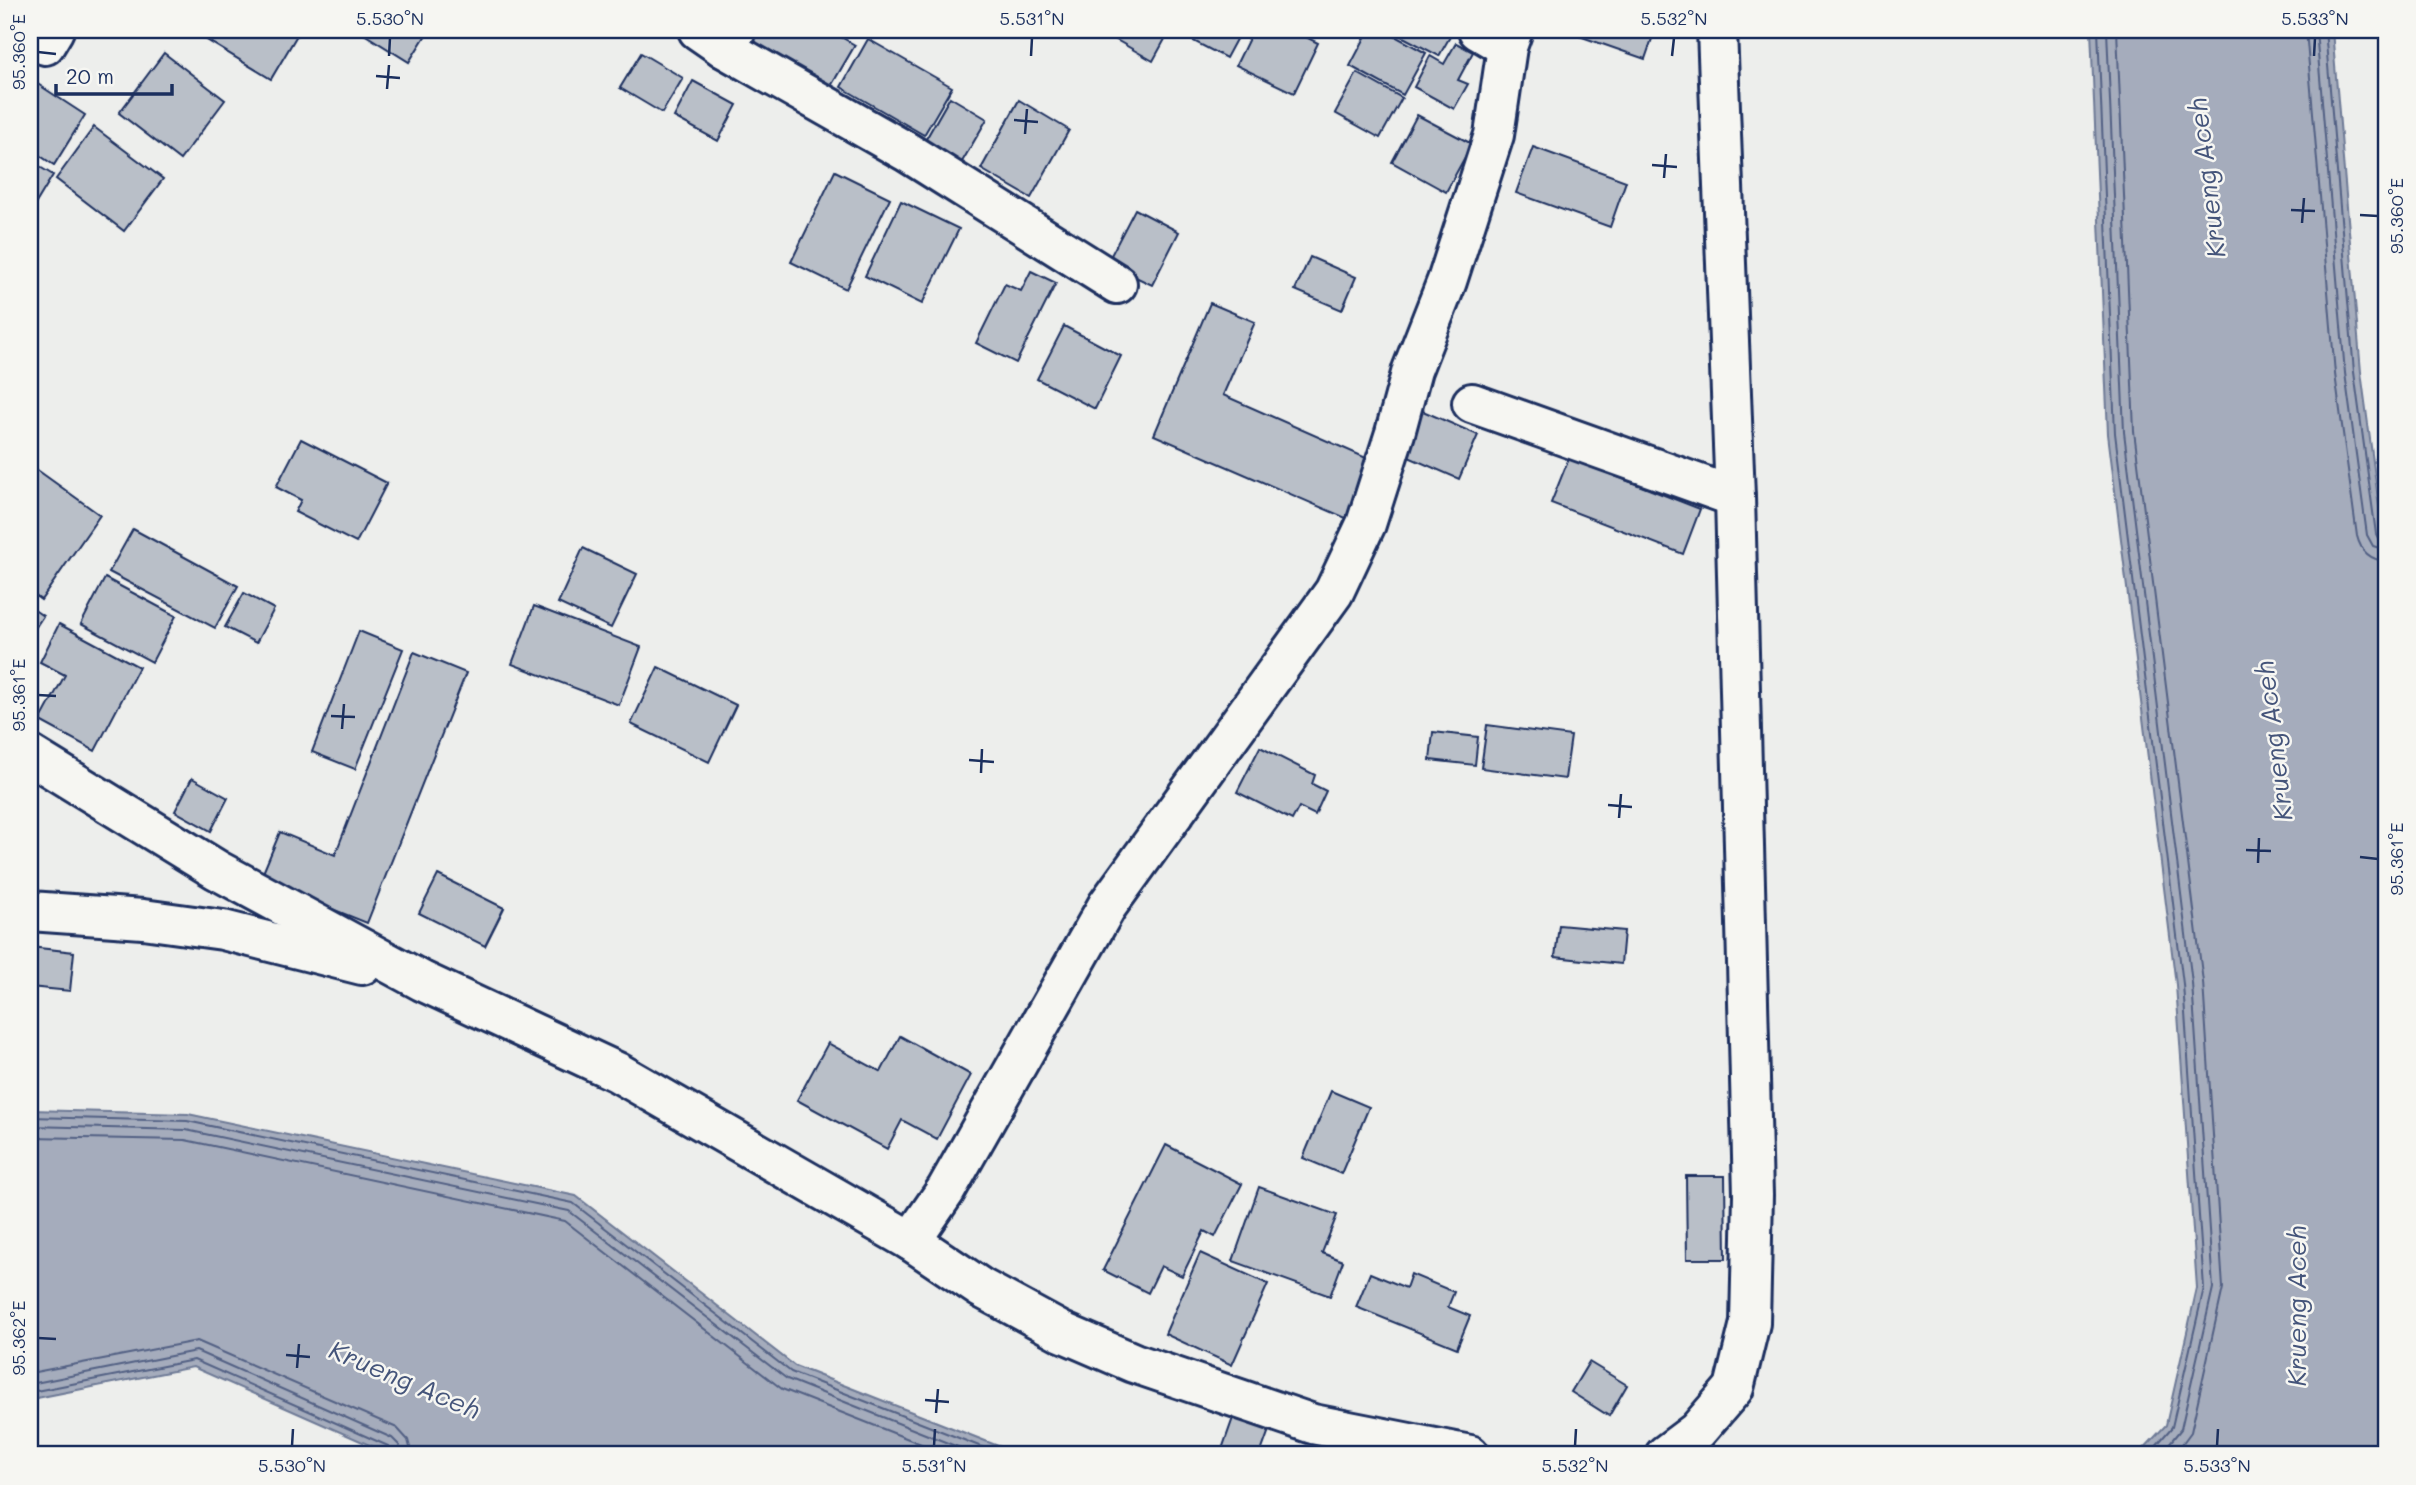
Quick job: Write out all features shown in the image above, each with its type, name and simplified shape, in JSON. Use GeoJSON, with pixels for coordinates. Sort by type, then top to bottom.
{"type":"FeatureCollection","features":[{"type":"Feature","properties":{"kind":"street"},"geometry":{"type":"LineString","coordinates":[[1665,1455],[1698,1431],[1734,1388],[1750,1323],[1753,1195],[1735,497],[1717,30]]}},
{"type":"Feature","properties":{"kind":"street"},"geometry":{"type":"LineString","coordinates":[[719,36],[1118,284]]}},
{"type":"Feature","properties":{"kind":"street"},"geometry":{"type":"LineString","coordinates":[[911,1241],[946,1190],[1107,905],[1334,592],[1366,524],[1412,370],[1447,281],[1494,135],[1499,36]]}},
{"type":"Feature","properties":{"kind":"street"},"geometry":{"type":"LineString","coordinates":[[1472,403],[1735,497]]}},
{"type":"Feature","properties":{"kind":"street"},"geometry":{"type":"LineString","coordinates":[[30,755],[217,870],[422,981],[617,1072],[911,1241],[981,1288],[1062,1332],[1134,1363],[1313,1424],[1470,1455]]}},
{"type":"Feature","properties":{"kind":"street"},"geometry":{"type":"LineString","coordinates":[[30,911],[144,919],[223,930],[422,981]]}},
{"type":"Feature","properties":{"kind":"water","name":"Krueng Aceh"},"geometry":{"type":"Polygon","coordinates":[[[2091,30],[2332,30],[2361,372],[2386,559],[2386,1455],[2138,1455],[2166,1425],[2197,1288],[2176,985],[2108,434],[2091,30]]]}},
{"type":"Feature","properties":{"kind":"water","name":"Krueng Aceh"},"geometry":{"type":"Polygon","coordinates":[[[30,1110],[188,1114],[576,1196],[795,1366],[1021,1455],[392,1455],[193,1367],[37,1398],[30,1405],[30,1110]]]}},
{"type":"Feature","properties":{"kind":"building"},"geometry":{"type":"Polygon","coordinates":[[[199,30],[300,30],[271,79],[197,34],[199,30]]]}},
{"type":"Feature","properties":{"kind":"building"},"geometry":{"type":"Polygon","coordinates":[[[367,30],[429,30],[409,62],[364,34],[367,30]]]}},
{"type":"Feature","properties":{"kind":"building"},"geometry":{"type":"Polygon","coordinates":[[[758,30],[829,30],[855,45],[824,98],[746,50],[758,30]]]}},
{"type":"Feature","properties":{"kind":"building"},"geometry":{"type":"Polygon","coordinates":[[[1099,30],[1170,30],[1153,61],[1099,30]]]}},
{"type":"Feature","properties":{"kind":"building"},"geometry":{"type":"Polygon","coordinates":[[[1184,30],[1241,30],[1226,58],[1182,35],[1184,30]]]}},
{"type":"Feature","properties":{"kind":"building"},"geometry":{"type":"Polygon","coordinates":[[[1253,30],[1292,30],[1318,43],[1294,93],[1236,65],[1253,30]]]}},
{"type":"Feature","properties":{"kind":"building"},"geometry":{"type":"Polygon","coordinates":[[[1369,30],[1384,30],[1426,53],[1403,95],[1350,66],[1369,30]]]}},
{"type":"Feature","properties":{"kind":"building"},"geometry":{"type":"Polygon","coordinates":[[[1390,30],[1441,30],[1451,35],[1439,56],[1390,30]]]}},
{"type":"Feature","properties":{"kind":"building"},"geometry":{"type":"Polygon","coordinates":[[[1562,30],[1655,30],[1645,59],[1562,30]]]}},
{"type":"Feature","properties":{"kind":"building"},"geometry":{"type":"Polygon","coordinates":[[[868,39],[952,87],[924,135],[841,87],[868,39]]]}},
{"type":"Feature","properties":{"kind":"building"},"geometry":{"type":"Polygon","coordinates":[[[1456,43],[1473,52],[1458,80],[1468,84],[1454,109],[1414,87],[1430,56],[1444,64],[1456,43]]]}},
{"type":"Feature","properties":{"kind":"building"},"geometry":{"type":"Polygon","coordinates":[[[164,53],[225,100],[180,160],[119,113],[164,53]]]}},
{"type":"Feature","properties":{"kind":"building"},"geometry":{"type":"Polygon","coordinates":[[[641,53],[683,78],[662,113],[620,88],[641,53]]]}},
{"type":"Feature","properties":{"kind":"building"},"geometry":{"type":"Polygon","coordinates":[[[1357,73],[1402,98],[1380,138],[1335,113],[1357,73]]]}},
{"type":"Feature","properties":{"kind":"building"},"geometry":{"type":"Polygon","coordinates":[[[30,79],[85,115],[54,165],[30,149],[30,79]]]}},
{"type":"Feature","properties":{"kind":"building"},"geometry":{"type":"Polygon","coordinates":[[[693,81],[737,105],[718,141],[674,117],[693,81]]]}},
{"type":"Feature","properties":{"kind":"building"},"geometry":{"type":"Polygon","coordinates":[[[950,97],[987,119],[959,167],[922,146],[950,97]]]}},
{"type":"Feature","properties":{"kind":"building"},"geometry":{"type":"Polygon","coordinates":[[[1019,100],[1069,130],[1031,198],[981,169],[1019,100]]]}},
{"type":"Feature","properties":{"kind":"building"},"geometry":{"type":"Polygon","coordinates":[[[1417,115],[1472,144],[1446,192],[1392,162],[1417,115]]]}},
{"type":"Feature","properties":{"kind":"building"},"geometry":{"type":"Polygon","coordinates":[[[94,127],[163,179],[124,231],[56,179],[94,127]]]}},
{"type":"Feature","properties":{"kind":"building"},"geometry":{"type":"Polygon","coordinates":[[[1533,147],[1626,181],[1610,227],[1516,193],[1533,147]]]}},
{"type":"Feature","properties":{"kind":"building"},"geometry":{"type":"Polygon","coordinates":[[[30,161],[53,175],[30,213],[30,161]]]}},
{"type":"Feature","properties":{"kind":"building"},"geometry":{"type":"Polygon","coordinates":[[[835,171],[890,198],[846,289],[791,262],[835,171]]]}},
{"type":"Feature","properties":{"kind":"building"},"geometry":{"type":"Polygon","coordinates":[[[901,201],[959,229],[922,304],[865,276],[901,201]]]}},
{"type":"Feature","properties":{"kind":"building"},"geometry":{"type":"Polygon","coordinates":[[[1135,209],[1179,232],[1152,285],[1107,263],[1135,209]]]}},
{"type":"Feature","properties":{"kind":"building"},"geometry":{"type":"Polygon","coordinates":[[[1310,257],[1356,277],[1342,310],[1295,290],[1310,257]]]}},
{"type":"Feature","properties":{"kind":"building"},"geometry":{"type":"Polygon","coordinates":[[[1031,271],[1056,283],[1016,363],[976,343],[1005,284],[1021,291],[1031,271]]]}},
{"type":"Feature","properties":{"kind":"building"},"geometry":{"type":"Polygon","coordinates":[[[1210,303],[1255,322],[1223,395],[1373,461],[1348,519],[1154,435],[1210,303]]]}},
{"type":"Feature","properties":{"kind":"building"},"geometry":{"type":"Polygon","coordinates":[[[1064,326],[1121,356],[1095,409],[1037,379],[1064,326]]]}},
{"type":"Feature","properties":{"kind":"building"},"geometry":{"type":"Polygon","coordinates":[[[1416,408],[1478,435],[1459,479],[1397,452],[1416,408]]]}},
{"type":"Feature","properties":{"kind":"building"},"geometry":{"type":"Polygon","coordinates":[[[301,439],[387,483],[356,543],[295,512],[301,500],[276,487],[301,439]]]}},
{"type":"Feature","properties":{"kind":"building"},"geometry":{"type":"Polygon","coordinates":[[[1569,458],[1700,509],[1683,554],[1551,503],[1569,458]]]}},
{"type":"Feature","properties":{"kind":"building"},"geometry":{"type":"Polygon","coordinates":[[[36,469],[100,515],[41,600],[30,592],[30,478],[36,469]]]}},
{"type":"Feature","properties":{"kind":"building"},"geometry":{"type":"Polygon","coordinates":[[[133,529],[238,586],[215,628],[109,572],[133,529]]]}},
{"type":"Feature","properties":{"kind":"building"},"geometry":{"type":"Polygon","coordinates":[[[583,548],[637,574],[611,628],[558,603],[583,548]]]}},
{"type":"Feature","properties":{"kind":"building"},"geometry":{"type":"Polygon","coordinates":[[[105,578],[176,616],[152,662],[81,624],[105,578]]]}},
{"type":"Feature","properties":{"kind":"building"},"geometry":{"type":"Polygon","coordinates":[[[244,593],[274,609],[256,643],[225,627],[244,593]]]}},
{"type":"Feature","properties":{"kind":"building"},"geometry":{"type":"Polygon","coordinates":[[[534,606],[641,647],[619,705],[512,664],[534,606]]]}},
{"type":"Feature","properties":{"kind":"building"},"geometry":{"type":"Polygon","coordinates":[[[30,607],[43,616],[30,636],[30,607]]]}},
{"type":"Feature","properties":{"kind":"building"},"geometry":{"type":"Polygon","coordinates":[[[59,624],[139,667],[95,751],[40,721],[65,675],[40,662],[59,624]]]}},
{"type":"Feature","properties":{"kind":"building"},"geometry":{"type":"Polygon","coordinates":[[[359,631],[403,649],[355,769],[312,752],[359,631]]]}},
{"type":"Feature","properties":{"kind":"building"},"geometry":{"type":"Polygon","coordinates":[[[414,652],[466,673],[367,923],[260,880],[280,832],[335,855],[414,652]]]}},
{"type":"Feature","properties":{"kind":"building"},"geometry":{"type":"Polygon","coordinates":[[[658,667],[736,705],[709,762],[631,724],[658,667]]]}},
{"type":"Feature","properties":{"kind":"building"},"geometry":{"type":"Polygon","coordinates":[[[1487,725],[1571,736],[1565,779],[1481,768],[1487,725]]]}},
{"type":"Feature","properties":{"kind":"building"},"geometry":{"type":"Polygon","coordinates":[[[1433,732],[1478,737],[1475,765],[1430,760],[1433,732]]]}},
{"type":"Feature","properties":{"kind":"building"},"geometry":{"type":"Polygon","coordinates":[[[1260,747],[1315,775],[1312,784],[1326,791],[1315,815],[1299,807],[1292,820],[1237,792],[1260,747]]]}},
{"type":"Feature","properties":{"kind":"building"},"geometry":{"type":"Polygon","coordinates":[[[192,778],[228,798],[211,831],[175,811],[192,778]]]}},
{"type":"Feature","properties":{"kind":"building"},"geometry":{"type":"Polygon","coordinates":[[[438,875],[504,908],[485,946],[419,913],[438,875]]]}},
{"type":"Feature","properties":{"kind":"building"},"geometry":{"type":"Polygon","coordinates":[[[1559,925],[1624,931],[1621,964],[1555,957],[1559,925]]]}},
{"type":"Feature","properties":{"kind":"building"},"geometry":{"type":"Polygon","coordinates":[[[30,947],[74,952],[70,991],[30,987],[30,947]]]}},
{"type":"Feature","properties":{"kind":"building"},"geometry":{"type":"Polygon","coordinates":[[[900,1036],[971,1075],[937,1139],[902,1120],[887,1149],[797,1100],[828,1043],[881,1072],[900,1036]]]}},
{"type":"Feature","properties":{"kind":"building"},"geometry":{"type":"Polygon","coordinates":[[[1331,1091],[1369,1107],[1341,1174],[1303,1158],[1331,1091]]]}},
{"type":"Feature","properties":{"kind":"building"},"geometry":{"type":"Polygon","coordinates":[[[1166,1145],[1242,1184],[1215,1237],[1204,1231],[1182,1276],[1161,1266],[1148,1293],[1103,1270],[1166,1145]]]}},
{"type":"Feature","properties":{"kind":"building"},"geometry":{"type":"Polygon","coordinates":[[[1686,1176],[1725,1176],[1726,1259],[1687,1259],[1686,1176]]]}},
{"type":"Feature","properties":{"kind":"building"},"geometry":{"type":"Polygon","coordinates":[[[1259,1187],[1337,1215],[1322,1253],[1343,1261],[1330,1296],[1233,1261],[1259,1187]]]}},
{"type":"Feature","properties":{"kind":"building"},"geometry":{"type":"Polygon","coordinates":[[[1200,1253],[1268,1284],[1232,1365],[1165,1334],[1200,1253]]]}},
{"type":"Feature","properties":{"kind":"building"},"geometry":{"type":"Polygon","coordinates":[[[1370,1273],[1406,1288],[1411,1274],[1454,1292],[1448,1307],[1470,1316],[1457,1348],[1356,1307],[1370,1273]]]}},
{"type":"Feature","properties":{"kind":"building"},"geometry":{"type":"Polygon","coordinates":[[[1589,1362],[1627,1385],[1609,1416],[1571,1392],[1589,1362]]]}},
{"type":"Feature","properties":{"kind":"building"},"geometry":{"type":"Polygon","coordinates":[[[1233,1418],[1269,1430],[1260,1455],[1220,1455],[1233,1418]]]}}]}
